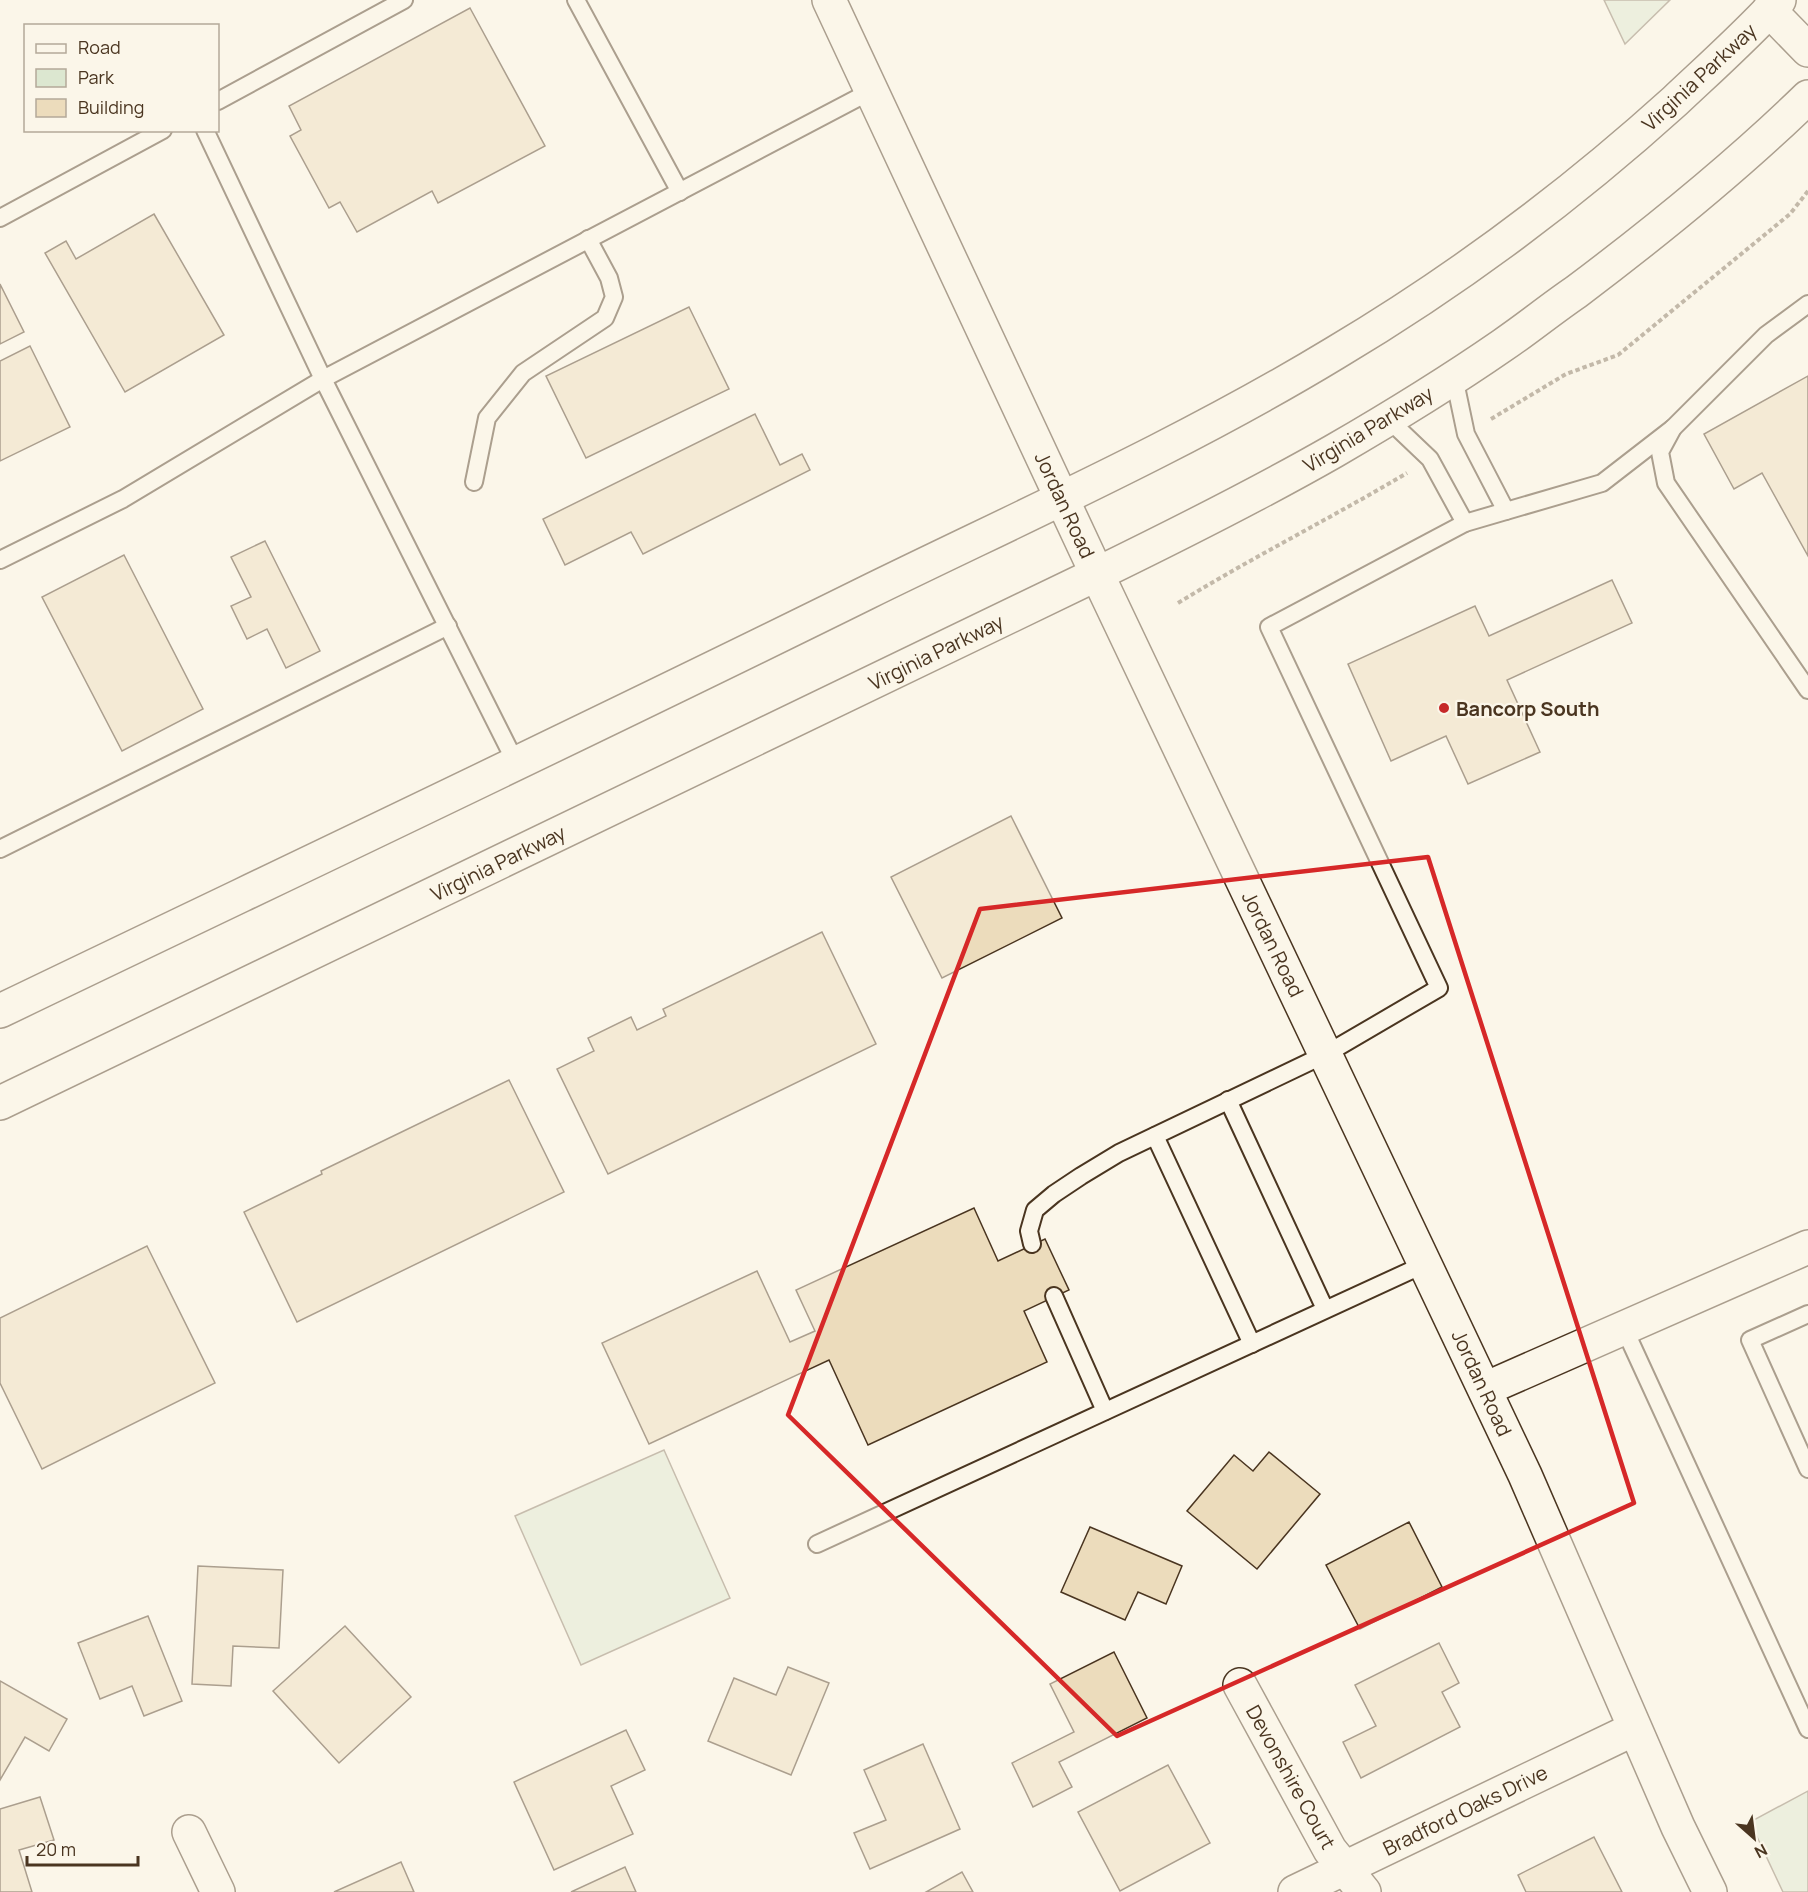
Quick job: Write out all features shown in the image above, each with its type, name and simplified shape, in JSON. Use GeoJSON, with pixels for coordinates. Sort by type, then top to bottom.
{"type":"FeatureCollection","features":[{"type":"Feature","properties":{"kind":"main road","name":"Jordan Road"},"geometry":{"type":"LineString","coordinates":[[829,0],[1061,498],[1485,1389],[1525,1475],[1634,1729],[1710,1892]]}},
{"type":"Feature","properties":{"kind":"main road"},"geometry":{"type":"LineString","coordinates":[[1774,5],[1808,50]]}},
{"type":"Feature","properties":{"kind":"main road","name":"Virginia Parkway"},"geometry":{"type":"LineString","coordinates":[[0,1011],[652,699],[1115,472],[1250,402],[1333,355],[1402,312],[1495,247],[1581,182],[1714,66],[1774,5]]}},
{"type":"Feature","properties":{"kind":"main road","name":"Virginia Parkway"},"geometry":{"type":"LineString","coordinates":[[0,1103],[1097,574],[1264,490],[1388,419],[1504,345],[1643,242],[1732,168],[1808,97]]}},
{"type":"Feature","properties":{"kind":"main road"},"geometry":{"type":"LineString","coordinates":[[1485,1389],[1808,1247]]}},
{"type":"Feature","properties":{"kind":"main road","name":"Devonshire Court"},"geometry":{"type":"LineString","coordinates":[[1240,1685],[1330,1850],[1354,1880]]}},
{"type":"Feature","properties":{"kind":"main road","name":"Bradford Oaks Drive"},"geometry":{"type":"LineString","coordinates":[[1295,1892],[1354,1880],[1634,1729]]}},
{"type":"Feature","properties":{"kind":"main road"},"geometry":{"type":"LineString","coordinates":[[189,1832],[218,1892]]}},
{"type":"Feature","properties":{"kind":"lane"},"geometry":{"type":"LineString","coordinates":[[219,100],[404,0]]}},
{"type":"Feature","properties":{"kind":"lane"},"geometry":{"type":"LineString","coordinates":[[576,0],[680,192]]}},
{"type":"Feature","properties":{"kind":"lane"},"geometry":{"type":"LineString","coordinates":[[0,560],[123,499],[323,379],[871,91]]}},
{"type":"Feature","properties":{"kind":"lane"},"geometry":{"type":"LineString","coordinates":[[0,218],[159,132]]}},
{"type":"Feature","properties":{"kind":"lane"},"geometry":{"type":"LineString","coordinates":[[207,132],[323,379],[516,763]]}},
{"type":"Feature","properties":{"kind":"lane"},"geometry":{"type":"LineString","coordinates":[[474,482],[487,418],[523,373],[605,318],[614,297],[609,278],[588,239]]}},
{"type":"Feature","properties":{"kind":"lane"},"geometry":{"type":"LineString","coordinates":[[1032,1244],[1029,1231],[1035,1210],[1054,1194],[1110,1158],[1326,1054],[1439,988],[1269,627],[1465,523],[1602,483],[1673,428],[1766,335],[1808,304]]}},
{"type":"Feature","properties":{"kind":"lane"},"geometry":{"type":"LineString","coordinates":[[1454,378],[1466,434],[1506,511]]}},
{"type":"Feature","properties":{"kind":"lane"},"geometry":{"type":"LineString","coordinates":[[1388,419],[1430,459],[1465,523]]}},
{"type":"Feature","properties":{"kind":"lane"},"geometry":{"type":"LineString","coordinates":[[1673,428],[1660,452],[1666,483],[1808,690]]}},
{"type":"Feature","properties":{"kind":"lane"},"geometry":{"type":"LineString","coordinates":[[0,849],[448,626]]}},
{"type":"Feature","properties":{"kind":"lane"},"geometry":{"type":"LineString","coordinates":[[1228,1100],[1325,1309]]}},
{"type":"Feature","properties":{"kind":"lane"},"geometry":{"type":"LineString","coordinates":[[1155,1136],[1252,1344]]}},
{"type":"Feature","properties":{"kind":"lane"},"geometry":{"type":"LineString","coordinates":[[817,1544],[1425,1263]]}},
{"type":"Feature","properties":{"kind":"lane"},"geometry":{"type":"LineString","coordinates":[[1054,1296],[1105,1411]]}},
{"type":"Feature","properties":{"kind":"lane"},"geometry":{"type":"LineString","coordinates":[[1808,1314],[1750,1340],[1808,1469]]}},
{"type":"Feature","properties":{"kind":"lane"},"geometry":{"type":"LineString","coordinates":[[1624,1328],[1808,1729]]}},
{"type":"Feature","properties":{"kind":"path"},"geometry":{"type":"LineString","coordinates":[[1466,434],[1566,374],[1618,355],[1790,214],[1808,191]]}},
{"type":"Feature","properties":{"kind":"path"},"geometry":{"type":"LineString","coordinates":[[1178,603],[1430,459]]}},
{"type":"Feature","properties":{"kind":"highlighted area"},"geometry":{"type":"Polygon","coordinates":[[[1428,857],[1634,1503],[1117,1736],[788,1415],[980,909],[1428,857]]]}},
{"type":"Feature","properties":{"kind":"green space"},"geometry":{"type":"Polygon","coordinates":[[[1604,0],[1670,0],[1625,44],[1604,0]]]}},
{"type":"Feature","properties":{"kind":"green space"},"geometry":{"type":"Polygon","coordinates":[[[664,1450],[730,1598],[581,1665],[515,1516],[664,1450]]]}},
{"type":"Feature","properties":{"kind":"green space"},"geometry":{"type":"Polygon","coordinates":[[[1808,1791],[1808,1892],[1783,1892],[1750,1822],[1808,1791]]]}},
{"type":"Feature","properties":{"kind":"building"},"geometry":{"type":"Polygon","coordinates":[[[470,8],[545,146],[438,203],[432,191],[357,232],[340,202],[329,208],[290,136],[301,130],[289,106],[470,8]]]}},
{"type":"Feature","properties":{"kind":"building"},"geometry":{"type":"Polygon","coordinates":[[[154,214],[224,335],[125,392],[45,253],[66,241],[76,259],[154,214]]]}},
{"type":"Feature","properties":{"kind":"building"},"geometry":{"type":"Polygon","coordinates":[[[0,284],[24,332],[0,344],[0,284]]]}},
{"type":"Feature","properties":{"kind":"building"},"geometry":{"type":"Polygon","coordinates":[[[689,307],[729,389],[586,458],[546,376],[689,307]]]}},
{"type":"Feature","properties":{"kind":"building"},"geometry":{"type":"Polygon","coordinates":[[[30,346],[70,427],[0,461],[0,361],[30,346]]]}},
{"type":"Feature","properties":{"kind":"building"},"geometry":{"type":"Polygon","coordinates":[[[1808,376],[1808,556],[1762,473],[1734,489],[1704,434],[1808,376]]]}},
{"type":"Feature","properties":{"kind":"building"},"geometry":{"type":"Polygon","coordinates":[[[755,414],[780,465],[802,454],[810,470],[643,554],[631,532],[565,565],[543,519],[755,414]]]}},
{"type":"Feature","properties":{"kind":"building"},"geometry":{"type":"Polygon","coordinates":[[[265,541],[320,651],[286,668],[267,629],[247,639],[231,606],[251,597],[231,557],[265,541]]]}},
{"type":"Feature","properties":{"kind":"building"},"geometry":{"type":"Polygon","coordinates":[[[124,555],[203,709],[122,751],[42,597],[124,555]]]}},
{"type":"Feature","properties":{"kind":"building","name":"Bancorp South"},"geometry":{"type":"Polygon","coordinates":[[[1612,580],[1632,623],[1507,680],[1540,752],[1468,784],[1446,736],[1391,761],[1348,664],[1475,606],[1489,636],[1612,580]]]}},
{"type":"Feature","properties":{"kind":"building"},"geometry":{"type":"Polygon","coordinates":[[[1011,816],[1062,918],[942,978],[891,877],[1011,816]]]}},
{"type":"Feature","properties":{"kind":"building"},"geometry":{"type":"Polygon","coordinates":[[[822,932],[876,1044],[608,1174],[557,1069],[594,1051],[588,1038],[631,1017],[637,1030],[666,1016],[663,1009],[822,932]]]}},
{"type":"Feature","properties":{"kind":"building"},"geometry":{"type":"Polygon","coordinates":[[[509,1080],[564,1192],[297,1322],[244,1212],[322,1174],[321,1171],[509,1080]]]}},
{"type":"Feature","properties":{"kind":"building"},"geometry":{"type":"Polygon","coordinates":[[[974,1208],[998,1261],[1045,1239],[1069,1290],[1024,1311],[1047,1362],[868,1445],[829,1360],[649,1444],[602,1343],[757,1271],[790,1342],[815,1331],[796,1290],[974,1208]]]}},
{"type":"Feature","properties":{"kind":"building"},"geometry":{"type":"Polygon","coordinates":[[[147,1246],[215,1383],[42,1469],[0,1383],[0,1318],[147,1246]]]}},
{"type":"Feature","properties":{"kind":"building"},"geometry":{"type":"Polygon","coordinates":[[[1269,1452],[1320,1494],[1257,1569],[1187,1511],[1234,1455],[1253,1471],[1269,1452]]]}},
{"type":"Feature","properties":{"kind":"building"},"geometry":{"type":"Polygon","coordinates":[[[1409,1522],[1442,1587],[1360,1629],[1326,1565],[1409,1522]]]}},
{"type":"Feature","properties":{"kind":"building"},"geometry":{"type":"Polygon","coordinates":[[[1090,1527],[1182,1566],[1166,1604],[1138,1592],[1125,1620],[1061,1592],[1090,1527]]]}},
{"type":"Feature","properties":{"kind":"building"},"geometry":{"type":"Polygon","coordinates":[[[198,1566],[283,1570],[279,1648],[233,1646],[231,1686],[192,1684],[198,1566]]]}},
{"type":"Feature","properties":{"kind":"building"},"geometry":{"type":"Polygon","coordinates":[[[148,1616],[182,1701],[144,1716],[132,1686],[100,1699],[78,1643],[148,1616]]]}},
{"type":"Feature","properties":{"kind":"building"},"geometry":{"type":"Polygon","coordinates":[[[345,1626],[411,1697],[339,1763],[273,1691],[345,1626]]]}},
{"type":"Feature","properties":{"kind":"building"},"geometry":{"type":"Polygon","coordinates":[[[1439,1643],[1459,1683],[1442,1692],[1460,1727],[1361,1778],[1343,1742],[1376,1726],[1355,1685],[1439,1643]]]}},
{"type":"Feature","properties":{"kind":"building"},"geometry":{"type":"Polygon","coordinates":[[[1114,1652],[1147,1718],[1059,1762],[1072,1787],[1033,1807],[1012,1763],[1074,1732],[1050,1684],[1114,1652]]]}},
{"type":"Feature","properties":{"kind":"building"},"geometry":{"type":"Polygon","coordinates":[[[788,1667],[829,1683],[791,1775],[708,1741],[734,1678],[776,1695],[788,1667]]]}},
{"type":"Feature","properties":{"kind":"building"},"geometry":{"type":"Polygon","coordinates":[[[0,1681],[67,1719],[49,1751],[25,1737],[0,1780],[0,1681]]]}},
{"type":"Feature","properties":{"kind":"building"},"geometry":{"type":"Polygon","coordinates":[[[626,1730],[645,1770],[611,1786],[633,1834],[554,1870],[514,1782],[626,1730]]]}},
{"type":"Feature","properties":{"kind":"building"},"geometry":{"type":"Polygon","coordinates":[[[923,1744],[960,1829],[870,1869],[854,1833],[886,1820],[864,1770],[923,1744]]]}},
{"type":"Feature","properties":{"kind":"building"},"geometry":{"type":"Polygon","coordinates":[[[1168,1765],[1210,1843],[1120,1891],[1078,1812],[1168,1765]]]}},
{"type":"Feature","properties":{"kind":"building"},"geometry":{"type":"Polygon","coordinates":[[[40,1797],[54,1840],[19,1850],[32,1892],[0,1892],[0,1809],[40,1797]]]}},
{"type":"Feature","properties":{"kind":"building"},"geometry":{"type":"Polygon","coordinates":[[[1594,1837],[1622,1892],[1526,1892],[1518,1875],[1594,1837]]]}},
{"type":"Feature","properties":{"kind":"building"},"geometry":{"type":"Polygon","coordinates":[[[401,1862],[414,1892],[334,1892],[401,1862]]]}},
{"type":"Feature","properties":{"kind":"building"},"geometry":{"type":"Polygon","coordinates":[[[625,1867],[636,1892],[571,1892],[625,1867]]]}},
{"type":"Feature","properties":{"kind":"building"},"geometry":{"type":"Polygon","coordinates":[[[962,1872],[973,1892],[926,1892],[962,1872]]]}},
{"type":"Feature","properties":{"kind":"place","name":"Bancorp South"},"geometry":{"type":"Point","coordinates":[1444,708]}}]}
